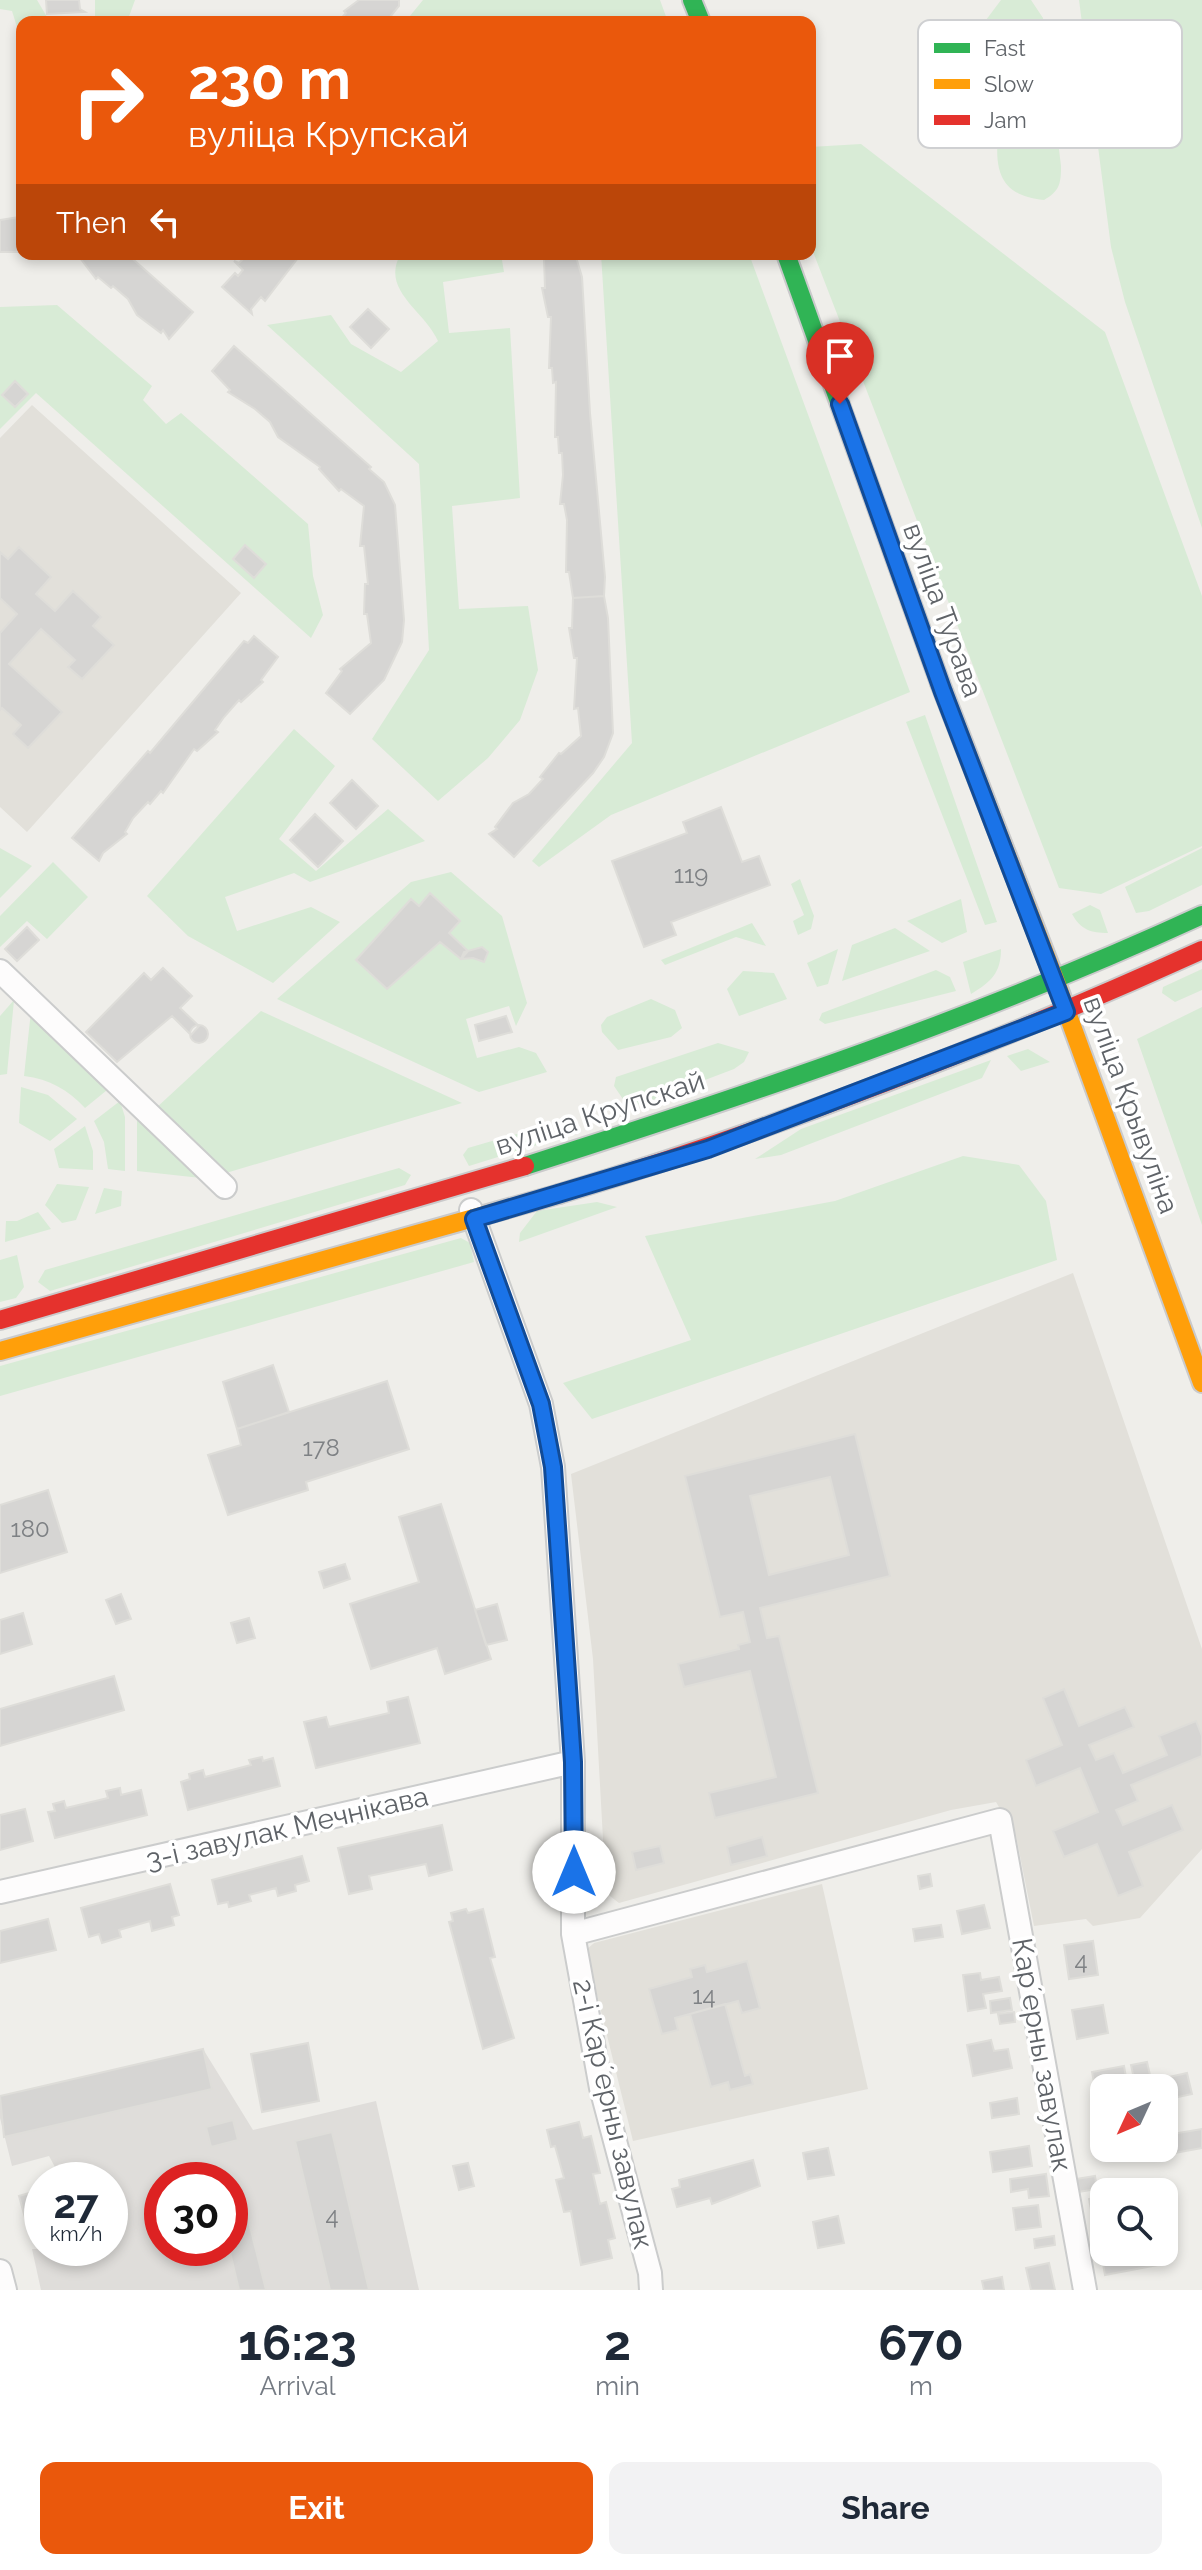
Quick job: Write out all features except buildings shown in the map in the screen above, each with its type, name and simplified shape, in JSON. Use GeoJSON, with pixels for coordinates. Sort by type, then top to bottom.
{"type":"FeatureCollection","features":[{"type":"Feature","properties":{"kind":"main road","name":"вуліца Турава"},"geometry":{"type":"LineString","coordinates":[[788,260],[943,692],[1056,982]]}},
{"type":"Feature","properties":{"kind":"main road","name":"вуліца Крупскай"},"geometry":{"type":"LineString","coordinates":[[0,1320],[463,1186],[667,1123],[1056,982],[1202,915]]}},
{"type":"Feature","properties":{"kind":"main road"},"geometry":{"type":"LineString","coordinates":[[0,1351],[474,1219],[708,1149],[1066,1012],[1202,950]]}},
{"type":"Feature","properties":{"kind":"main road","name":"вуліца Крывуліна"},"geometry":{"type":"LineString","coordinates":[[1056,982],[1202,1383]]}},
{"type":"Feature","properties":{"kind":"street"},"geometry":{"type":"LineString","coordinates":[[0,971],[225,1187]]}},
{"type":"Feature","properties":{"kind":"street","name":"2-і Карʼерны завулак"},"geometry":{"type":"LineString","coordinates":[[463,1186],[541,1404],[553,1467],[573,1762],[573,1934],[601,2088],[650,2273],[651,2290]]}},
{"type":"Feature","properties":{"kind":"street","name":"3-і завулак Мечнікава"},"geometry":{"type":"LineString","coordinates":[[0,1892],[573,1762]]}},
{"type":"Feature","properties":{"kind":"street","name":"Карʼерны завулак"},"geometry":{"type":"LineString","coordinates":[[573,1934],[1000,1820],[1085,2290]]}},
{"type":"Feature","properties":{"kind":"street"},"geometry":{"type":"LineString","coordinates":[[0,2271],[5,2290]]}},
{"type":"Feature","properties":{"kind":"shaded area"},"geometry":{"type":"Polygon","coordinates":[[[32,405],[241,593],[27,832],[0,807],[0,438],[32,405]]]}},
{"type":"Feature","properties":{"kind":"shaded area"},"geometry":{"type":"Polygon","coordinates":[[[1073,1273],[1202,1649],[1202,1849],[1140,1918],[1093,1926],[1086,1919],[1034,1926],[1016,1836],[996,1802],[951,1810],[619,1903],[606,1893],[593,1659],[571,1474],[1073,1273]]]}},
{"type":"Feature","properties":{"kind":"shaded area"},"geometry":{"type":"Polygon","coordinates":[[[822,1884],[868,2089],[633,2141],[586,1950],[594,1943],[822,1884]]]}},
{"type":"Feature","properties":{"kind":"shaded area"},"geometry":{"type":"Polygon","coordinates":[[[203,2049],[253,2130],[376,2101],[419,2290],[41,2290],[36,2266],[128,2266],[128,2162],[52,2162],[49,2156],[12,2166],[0,2118],[0,2096],[203,2049]]]}},
{"type":"Feature","properties":{"kind":"green space"},"geometry":{"type":"Polygon","coordinates":[[[0,0],[37,0],[46,16],[16,16],[16,24],[12,11],[0,9],[0,0]]]}},
{"type":"Feature","properties":{"kind":"green space"},"geometry":{"type":"Polygon","coordinates":[[[95,0],[135,0],[129,16],[95,16],[95,0]]]}},
{"type":"Feature","properties":{"kind":"green space"},"geometry":{"type":"Polygon","coordinates":[[[423,0],[660,0],[666,16],[410,16],[423,0]]]}},
{"type":"Feature","properties":{"kind":"green space"},"geometry":{"type":"Polygon","coordinates":[[[1001,0],[1031,0],[1043,20],[986,20],[1001,0]]]}},
{"type":"Feature","properties":{"kind":"green space"},"geometry":{"type":"Polygon","coordinates":[[[1079,0],[1202,0],[1202,528],[1125,302],[1111,247],[1098,148],[1182,148],[1182,20],[1082,20],[1079,0]]]}},
{"type":"Feature","properties":{"kind":"green space"},"geometry":{"type":"Polygon","coordinates":[[[861,144],[1105,332],[1202,596],[1202,846],[1101,894],[1059,888],[816,260],[816,147],[861,144]]]}},
{"type":"Feature","properties":{"kind":"green space"},"geometry":{"type":"Polygon","coordinates":[[[997,148],[1059,148],[1061,177],[1058,186],[1044,200],[1021,195],[1007,185],[997,148]]]}},
{"type":"Feature","properties":{"kind":"green space"},"geometry":{"type":"Polygon","coordinates":[[[398,260],[502,260],[504,272],[443,282],[449,333],[510,328],[520,498],[452,506],[459,609],[528,606],[538,670],[520,720],[488,758],[438,801],[372,739],[429,650],[419,464],[267,325],[331,315],[351,344],[401,372],[438,341],[400,290],[396,268],[398,260]]]}},
{"type":"Feature","properties":{"kind":"green space"},"geometry":{"type":"Polygon","coordinates":[[[601,260],[751,260],[910,692],[611,815],[539,867],[532,861],[632,743],[601,260]]]}},
{"type":"Feature","properties":{"kind":"green space"},"geometry":{"type":"Polygon","coordinates":[[[57,305],[152,386],[143,400],[166,424],[181,413],[308,524],[313,576],[323,615],[311,638],[36,393],[0,429],[0,307],[57,305]]]}},
{"type":"Feature","properties":{"kind":"green space"},"geometry":{"type":"Polygon","coordinates":[[[925,715],[997,922],[985,925],[906,722],[925,715]]]}},
{"type":"Feature","properties":{"kind":"green space"},"geometry":{"type":"Polygon","coordinates":[[[294,729],[335,766],[279,839],[316,871],[388,809],[425,841],[310,882],[294,873],[225,897],[237,931],[311,907],[340,922],[273,983],[188,936],[147,896],[294,729]]]}},
{"type":"Feature","properties":{"kind":"green space"},"geometry":{"type":"Polygon","coordinates":[[[0,848],[32,866],[0,898],[0,848]]]}},
{"type":"Feature","properties":{"kind":"green space"},"geometry":{"type":"Polygon","coordinates":[[[1202,848],[1202,885],[1149,911],[1136,913],[1125,887],[1202,848]]]}},
{"type":"Feature","properties":{"kind":"green space"},"geometry":{"type":"Polygon","coordinates":[[[53,862],[88,897],[47,939],[27,921],[0,947],[0,916],[53,862]]]}},
{"type":"Feature","properties":{"kind":"green space"},"geometry":{"type":"Polygon","coordinates":[[[451,872],[502,916],[527,1003],[516,1026],[509,1006],[466,1019],[477,1058],[519,1047],[536,1053],[547,1072],[479,1092],[277,999],[411,882],[451,872]]]}},
{"type":"Feature","properties":{"kind":"green space"},"geometry":{"type":"Polygon","coordinates":[[[800,879],[814,916],[811,929],[798,935],[793,921],[804,915],[791,884],[800,879]]]}},
{"type":"Feature","properties":{"kind":"green space"},"geometry":{"type":"Polygon","coordinates":[[[961,899],[967,932],[942,943],[907,921],[961,899]]]}},
{"type":"Feature","properties":{"kind":"green space"},"geometry":{"type":"Polygon","coordinates":[[[1090,905],[1100,910],[1108,933],[1087,930],[1072,914],[1090,905]]]}},
{"type":"Feature","properties":{"kind":"green space"},"geometry":{"type":"Polygon","coordinates":[[[752,923],[766,946],[736,937],[665,965],[661,960],[752,923]]]}},
{"type":"Feature","properties":{"kind":"green space"},"geometry":{"type":"Polygon","coordinates":[[[895,928],[930,951],[842,981],[852,945],[895,928]]]}},
{"type":"Feature","properties":{"kind":"green space"},"geometry":{"type":"Polygon","coordinates":[[[838,949],[828,984],[817,987],[807,963],[838,949]]]}},
{"type":"Feature","properties":{"kind":"green space"},"geometry":{"type":"Polygon","coordinates":[[[1001,949],[994,976],[971,994],[963,962],[1001,949]]]}},
{"type":"Feature","properties":{"kind":"green space"},"geometry":{"type":"Polygon","coordinates":[[[1202,969],[1202,990],[1175,1002],[1162,993],[1163,987],[1202,969]]]}},
{"type":"Feature","properties":{"kind":"green space"},"geometry":{"type":"Polygon","coordinates":[[[936,970],[950,977],[956,991],[825,1024],[819,1020],[822,1013],[936,970]]]}},
{"type":"Feature","properties":{"kind":"green space"},"geometry":{"type":"Polygon","coordinates":[[[743,971],[774,973],[787,999],[739,1016],[727,989],[743,971]]]}},
{"type":"Feature","properties":{"kind":"green space"},"geometry":{"type":"Polygon","coordinates":[[[651,999],[675,1010],[682,1028],[671,1037],[618,1050],[602,1032],[601,1025],[607,1017],[651,999]]]}},
{"type":"Feature","properties":{"kind":"green space"},"geometry":{"type":"Polygon","coordinates":[[[14,1000],[7,1074],[0,1075],[0,1016],[14,1000]]]}},
{"type":"Feature","properties":{"kind":"green space"},"geometry":{"type":"Polygon","coordinates":[[[1202,1007],[1202,1225],[1137,1039],[1202,1007]]]}},
{"type":"Feature","properties":{"kind":"green space"},"geometry":{"type":"Polygon","coordinates":[[[31,1011],[112,1086],[85,1108],[58,1086],[24,1076],[31,1011]]]}},
{"type":"Feature","properties":{"kind":"green space"},"geometry":{"type":"Polygon","coordinates":[[[261,1011],[462,1103],[226,1173],[155,1109],[261,1011]]]}},
{"type":"Feature","properties":{"kind":"green space"},"geometry":{"type":"Polygon","coordinates":[[[718,1043],[749,1052],[744,1062],[734,1069],[642,1104],[627,1105],[614,1086],[616,1077],[718,1043]]]}},
{"type":"Feature","properties":{"kind":"green space"},"geometry":{"type":"Polygon","coordinates":[[[1028,1049],[1050,1062],[1021,1071],[1007,1056],[1028,1049]]]}},
{"type":"Feature","properties":{"kind":"green space"},"geometry":{"type":"Polygon","coordinates":[[[991,1060],[982,1078],[781,1155],[755,1159],[801,1129],[991,1060]]]}},
{"type":"Feature","properties":{"kind":"green space"},"geometry":{"type":"Polygon","coordinates":[[[21,1087],[48,1095],[77,1119],[50,1141],[19,1123],[21,1087]]]}},
{"type":"Feature","properties":{"kind":"green space"},"geometry":{"type":"Polygon","coordinates":[[[120,1101],[125,1117],[125,1171],[108,1169],[104,1142],[94,1121],[120,1101]]]}},
{"type":"Feature","properties":{"kind":"green space"},"geometry":{"type":"Polygon","coordinates":[[[137,1116],[210,1179],[137,1171],[137,1116]]]}},
{"type":"Feature","properties":{"kind":"green space"},"geometry":{"type":"Polygon","coordinates":[[[85,1126],[93,1151],[93,1170],[59,1168],[54,1149],[85,1126]]]}},
{"type":"Feature","properties":{"kind":"green space"},"geometry":{"type":"Polygon","coordinates":[[[544,1126],[550,1141],[469,1166],[463,1155],[468,1148],[544,1126]]]}},
{"type":"Feature","properties":{"kind":"green space"},"geometry":{"type":"Polygon","coordinates":[[[963,1156],[1019,1165],[1046,1201],[1057,1260],[592,1419],[563,1383],[691,1340],[645,1236],[835,1201],[963,1156]]]}},
{"type":"Feature","properties":{"kind":"green space"},"geometry":{"type":"Polygon","coordinates":[[[399,1168],[411,1175],[405,1185],[50,1291],[38,1282],[45,1270],[399,1168]]]}},
{"type":"Feature","properties":{"kind":"green space"},"geometry":{"type":"Polygon","coordinates":[[[57,1184],[89,1187],[76,1220],[62,1223],[45,1205],[57,1184]]]}},
{"type":"Feature","properties":{"kind":"green space"},"geometry":{"type":"Polygon","coordinates":[[[104,1188],[122,1191],[121,1206],[95,1214],[104,1188]]]}},
{"type":"Feature","properties":{"kind":"green space"},"geometry":{"type":"Polygon","coordinates":[[[597,1202],[617,1207],[519,1242],[520,1233],[537,1211],[597,1202]]]}},
{"type":"Feature","properties":{"kind":"green space"},"geometry":{"type":"Polygon","coordinates":[[[38,1212],[51,1229],[5,1242],[6,1221],[17,1221],[38,1212]]]}},
{"type":"Feature","properties":{"kind":"green space"},"geometry":{"type":"Polygon","coordinates":[[[461,1238],[470,1243],[474,1262],[0,1396],[0,1366],[461,1238]]]}},
{"type":"Feature","properties":{"kind":"green space"},"geometry":{"type":"Polygon","coordinates":[[[17,1255],[24,1287],[16,1298],[0,1302],[0,1260],[17,1255]]]}},
{"type":"Feature","properties":{"kind":"traffic: fast"},"geometry":{"type":"LineString","coordinates":[[692,0],[699,16]]}},
{"type":"Feature","properties":{"kind":"traffic: fast"},"geometry":{"type":"LineString","coordinates":[[788,260],[940,683]]}},
{"type":"Feature","properties":{"kind":"traffic: fast"},"geometry":{"type":"LineString","coordinates":[[525,1166],[697,1110],[952,1020],[1202,915]]}},
{"type":"Feature","properties":{"kind":"traffic: slow"},"geometry":{"type":"LineString","coordinates":[[940,683],[1056,982],[1202,1383]]}},
{"type":"Feature","properties":{"kind":"traffic: slow"},"geometry":{"type":"LineString","coordinates":[[0,1351],[559,1194]]}},
{"type":"Feature","properties":{"kind":"traffic: jam"},"geometry":{"type":"LineString","coordinates":[[559,1194],[723,1141],[885,1083],[1044,1019],[1202,950]]}},
{"type":"Feature","properties":{"kind":"traffic: jam"},"geometry":{"type":"LineString","coordinates":[[0,1320],[525,1166]]}},
{"type":"Feature","properties":{"kind":"route"},"geometry":{"type":"LineString","coordinates":[[574,1872],[573,1762],[553,1467],[541,1404],[474,1219],[708,1149],[1066,1012],[943,692],[840,404]]}}]}
